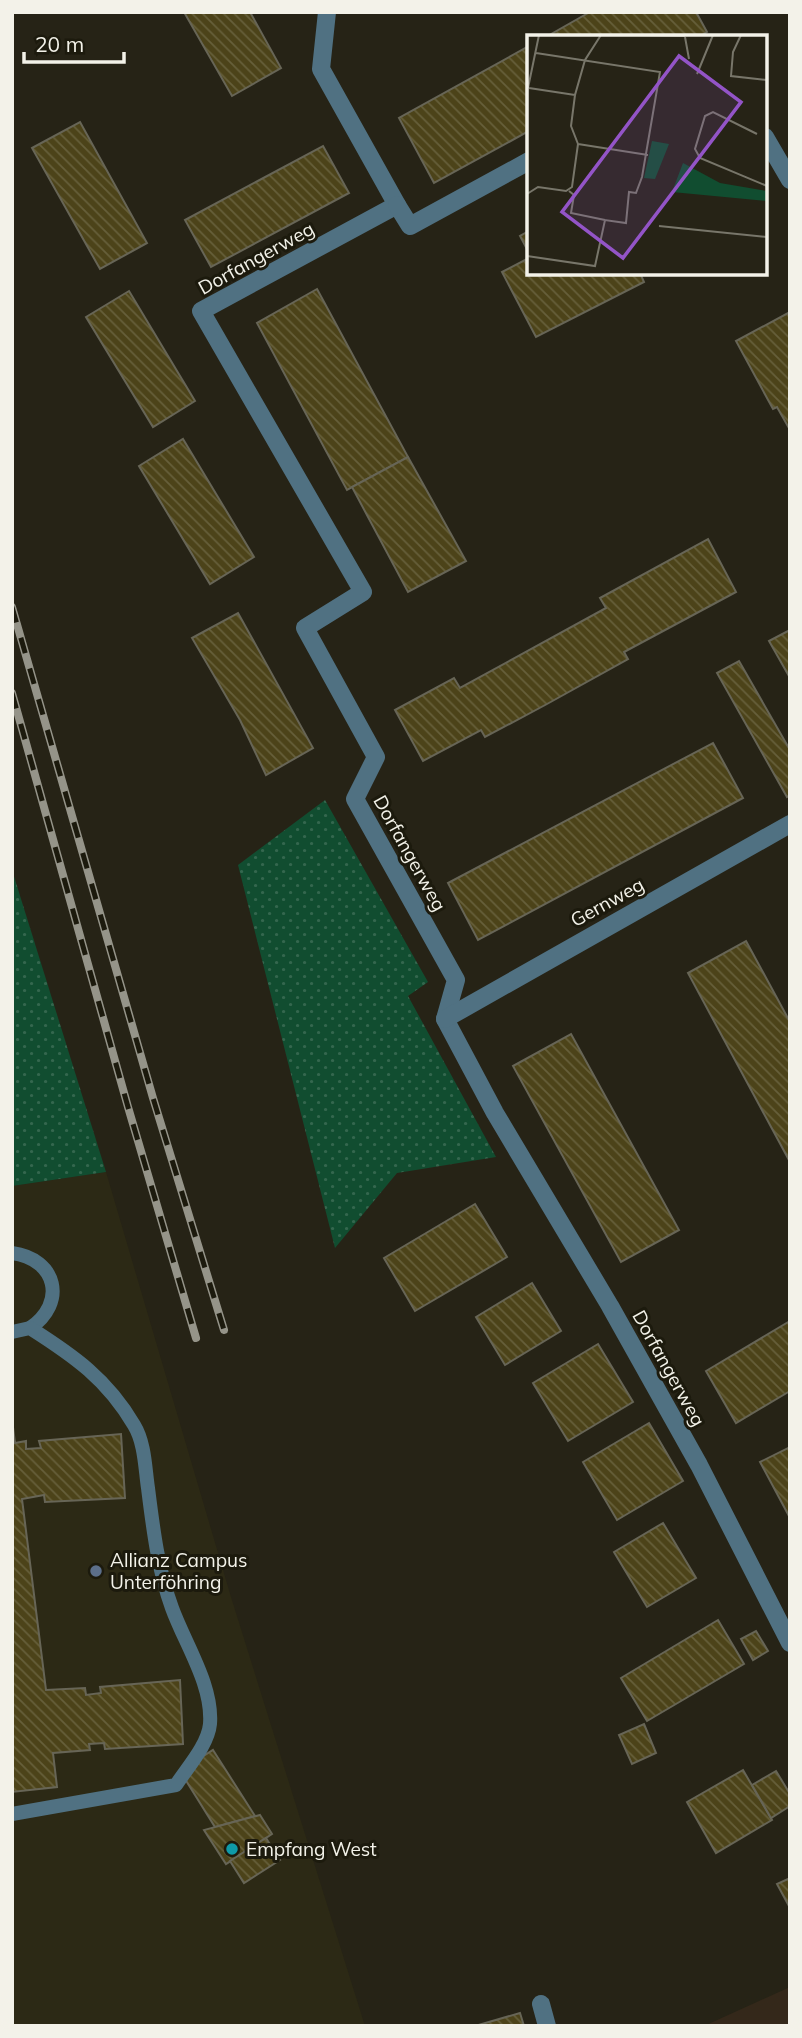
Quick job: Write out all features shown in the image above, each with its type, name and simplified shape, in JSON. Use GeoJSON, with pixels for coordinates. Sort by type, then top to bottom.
{"type":"FeatureCollection","features":[{"type":"Feature","properties":{"kind":"street"},"geometry":{"type":"LineString","coordinates":[[327,12],[321,69],[411,226],[527,161]]}},
{"type":"Feature","properties":{"kind":"street"},"geometry":{"type":"LineString","coordinates":[[767,141],[790,180]]}},
{"type":"Feature","properties":{"kind":"street","name":"Dorfangerweg"},"geometry":{"type":"LineString","coordinates":[[397,205],[201,311],[363,592],[305,628],[376,757],[355,799],[456,980],[445,1018],[495,1113],[610,1306],[699,1465],[790,1643]]}},
{"type":"Feature","properties":{"kind":"street","name":"Gernweg"},"geometry":{"type":"LineString","coordinates":[[445,1018],[790,824]]}},
{"type":"Feature","properties":{"kind":"street"},"geometry":{"type":"LineString","coordinates":[[541,2004],[547,2026]]}},
{"type":"Feature","properties":{"kind":"lane"},"geometry":{"type":"LineString","coordinates":[[12,1253],[37,1261],[47,1271],[53,1296],[49,1309],[41,1320],[30,1328],[12,1332]]}},
{"type":"Feature","properties":{"kind":"lane"},"geometry":{"type":"LineString","coordinates":[[12,1814],[176,1785],[200,1748],[210,1726],[201,1677],[164,1583],[142,1444],[136,1427],[89,1368],[30,1328]]}},
{"type":"Feature","properties":{"kind":"shaded area","name":"Allianz Campus Unterföhring"},"geometry":{"type":"Polygon","coordinates":[[[106,1172],[231,1597],[365,2026],[12,2026],[12,1186],[106,1172]]]}},
{"type":"Feature","properties":{"kind":"shaded area"},"geometry":{"type":"Polygon","coordinates":[[[790,1987],[790,2026],[704,2026],[790,1987]]]}},
{"type":"Feature","properties":{"kind":"green space"},"geometry":{"type":"Polygon","coordinates":[[[325,800],[428,982],[408,996],[496,1157],[397,1173],[335,1248],[238,865],[325,800]]]}},
{"type":"Feature","properties":{"kind":"green space"},"geometry":{"type":"Polygon","coordinates":[[[12,870],[106,1172],[12,1186],[12,870]]]}},
{"type":"Feature","properties":{"kind":"building"},"geometry":{"type":"Polygon","coordinates":[[[184,12],[250,12],[281,68],[232,96],[184,12]]]}},
{"type":"Feature","properties":{"kind":"building"},"geometry":{"type":"Polygon","coordinates":[[[590,12],[696,12],[707,32],[702,35],[550,35],[590,12]]]}},
{"type":"Feature","properties":{"kind":"building"},"geometry":{"type":"Polygon","coordinates":[[[527,47],[527,132],[434,183],[399,118],[527,47]]]}},
{"type":"Feature","properties":{"kind":"building"},"geometry":{"type":"Polygon","coordinates":[[[80,122],[147,243],[100,269],[32,148],[80,122]]]}},
{"type":"Feature","properties":{"kind":"building"},"geometry":{"type":"Polygon","coordinates":[[[323,146],[349,193],[211,267],[185,220],[323,146]]]}},
{"type":"Feature","properties":{"kind":"building"},"geometry":{"type":"Polygon","coordinates":[[[527,232],[527,249],[520,236],[527,232]]]}},
{"type":"Feature","properties":{"kind":"building"},"geometry":{"type":"Polygon","coordinates":[[[527,259],[527,275],[641,275],[644,282],[536,337],[502,272],[527,259]]]}},
{"type":"Feature","properties":{"kind":"building"},"geometry":{"type":"Polygon","coordinates":[[[317,289],[408,457],[347,490],[257,323],[317,289]]]}},
{"type":"Feature","properties":{"kind":"building"},"geometry":{"type":"Polygon","coordinates":[[[129,291],[195,401],[153,427],[86,317],[129,291]]]}},
{"type":"Feature","properties":{"kind":"building"},"geometry":{"type":"Polygon","coordinates":[[[790,312],[790,430],[777,407],[773,409],[736,341],[790,312]]]}},
{"type":"Feature","properties":{"kind":"building"},"geometry":{"type":"Polygon","coordinates":[[[183,439],[254,557],[210,584],[139,466],[183,439]]]}},
{"type":"Feature","properties":{"kind":"building"},"geometry":{"type":"Polygon","coordinates":[[[408,457],[466,561],[408,592],[352,487],[408,457]]]}},
{"type":"Feature","properties":{"kind":"building"},"geometry":{"type":"Polygon","coordinates":[[[708,539],[736,592],[624,652],[628,659],[547,704],[485,737],[481,730],[423,761],[395,710],[454,678],[460,688],[606,608],[600,598],[708,539]]]}},
{"type":"Feature","properties":{"kind":"building"},"geometry":{"type":"Polygon","coordinates":[[[238,613],[313,748],[266,775],[240,720],[192,638],[238,613]]]}},
{"type":"Feature","properties":{"kind":"building"},"geometry":{"type":"Polygon","coordinates":[[[790,630],[790,678],[769,641],[790,630]]]}},
{"type":"Feature","properties":{"kind":"building"},"geometry":{"type":"Polygon","coordinates":[[[739,661],[790,750],[790,795],[787,797],[717,673],[739,661]]]}},
{"type":"Feature","properties":{"kind":"building"},"geometry":{"type":"Polygon","coordinates":[[[713,743],[743,798],[478,940],[448,883],[713,743]]]}},
{"type":"Feature","properties":{"kind":"building"},"geometry":{"type":"Polygon","coordinates":[[[746,941],[790,1022],[790,1162],[688,973],[746,941]]]}},
{"type":"Feature","properties":{"kind":"building"},"geometry":{"type":"Polygon","coordinates":[[[571,1034],[679,1230],[621,1262],[513,1066],[571,1034]]]}},
{"type":"Feature","properties":{"kind":"building"},"geometry":{"type":"Polygon","coordinates":[[[475,1204],[507,1257],[415,1311],[384,1258],[475,1204]]]}},
{"type":"Feature","properties":{"kind":"building"},"geometry":{"type":"Polygon","coordinates":[[[532,1283],[561,1331],[505,1365],[476,1317],[532,1283]]]}},
{"type":"Feature","properties":{"kind":"building"},"geometry":{"type":"Polygon","coordinates":[[[790,1321],[790,1391],[736,1423],[706,1371],[790,1321]]]}},
{"type":"Feature","properties":{"kind":"building"},"geometry":{"type":"Polygon","coordinates":[[[598,1344],[633,1402],[568,1441],[533,1383],[598,1344]]]}},
{"type":"Feature","properties":{"kind":"building"},"geometry":{"type":"Polygon","coordinates":[[[12,1419],[15,1443],[26,1441],[26,1449],[41,1448],[39,1441],[121,1434],[125,1498],[45,1502],[44,1495],[22,1499],[46,1690],[85,1688],[86,1695],[101,1693],[100,1687],[180,1680],[183,1744],[105,1749],[104,1743],[89,1744],[90,1750],[53,1753],[57,1787],[12,1792],[12,1419]]]}},
{"type":"Feature","properties":{"kind":"building"},"geometry":{"type":"Polygon","coordinates":[[[649,1423],[683,1481],[617,1520],[583,1462],[649,1423]]]}},
{"type":"Feature","properties":{"kind":"building"},"geometry":{"type":"Polygon","coordinates":[[[790,1447],[790,1518],[760,1462],[790,1447]]]}},
{"type":"Feature","properties":{"kind":"building"},"geometry":{"type":"Polygon","coordinates":[[[663,1523],[696,1578],[647,1607],[614,1552],[663,1523]]]}},
{"type":"Feature","properties":{"kind":"building"},"geometry":{"type":"Polygon","coordinates":[[[718,1620],[744,1664],[647,1721],[621,1678],[718,1620]]]}},
{"type":"Feature","properties":{"kind":"building"},"geometry":{"type":"Polygon","coordinates":[[[756,1631],[768,1651],[753,1660],[741,1639],[756,1631]]]}},
{"type":"Feature","properties":{"kind":"building"},"geometry":{"type":"Polygon","coordinates":[[[644,1724],[656,1753],[632,1764],[619,1735],[644,1724]]]}},
{"type":"Feature","properties":{"kind":"building"},"geometry":{"type":"Polygon","coordinates":[[[213,1750],[255,1816],[215,1827],[180,1771],[213,1750]]]}},
{"type":"Feature","properties":{"kind":"building"},"geometry":{"type":"Polygon","coordinates":[[[743,1770],[772,1820],[716,1853],[687,1802],[743,1770]]]}},
{"type":"Feature","properties":{"kind":"building"},"geometry":{"type":"Polygon","coordinates":[[[776,1771],[790,1794],[790,1806],[771,1818],[752,1785],[776,1771]]]}},
{"type":"Feature","properties":{"kind":"building","name":"Empfang West"},"geometry":{"type":"Polygon","coordinates":[[[260,1815],[272,1834],[226,1864],[204,1830],[260,1815]]]}},
{"type":"Feature","properties":{"kind":"building"},"geometry":{"type":"Polygon","coordinates":[[[266,1838],[280,1860],[244,1883],[230,1861],[266,1838]]]}},
{"type":"Feature","properties":{"kind":"building"},"geometry":{"type":"Polygon","coordinates":[[[790,1878],[790,1908],[777,1884],[790,1878]]]}},
{"type":"Feature","properties":{"kind":"building"},"geometry":{"type":"Polygon","coordinates":[[[520,2013],[524,2026],[475,2026],[520,2013]]]}},
{"type":"Feature","properties":{"kind":"railway"},"geometry":{"type":"LineString","coordinates":[[12,607],[153,1098],[224,1330]]}},
{"type":"Feature","properties":{"kind":"railway"},"geometry":{"type":"LineString","coordinates":[[12,693],[196,1338]]}},
{"type":"Feature","properties":{"kind":"place","name":"Allianz Campus Unterföhring"},"geometry":{"type":"Point","coordinates":[96,1571]}},
{"type":"Feature","properties":{"kind":"place","name":"Empfang West"},"geometry":{"type":"Point","coordinates":[232,1849]}}]}
